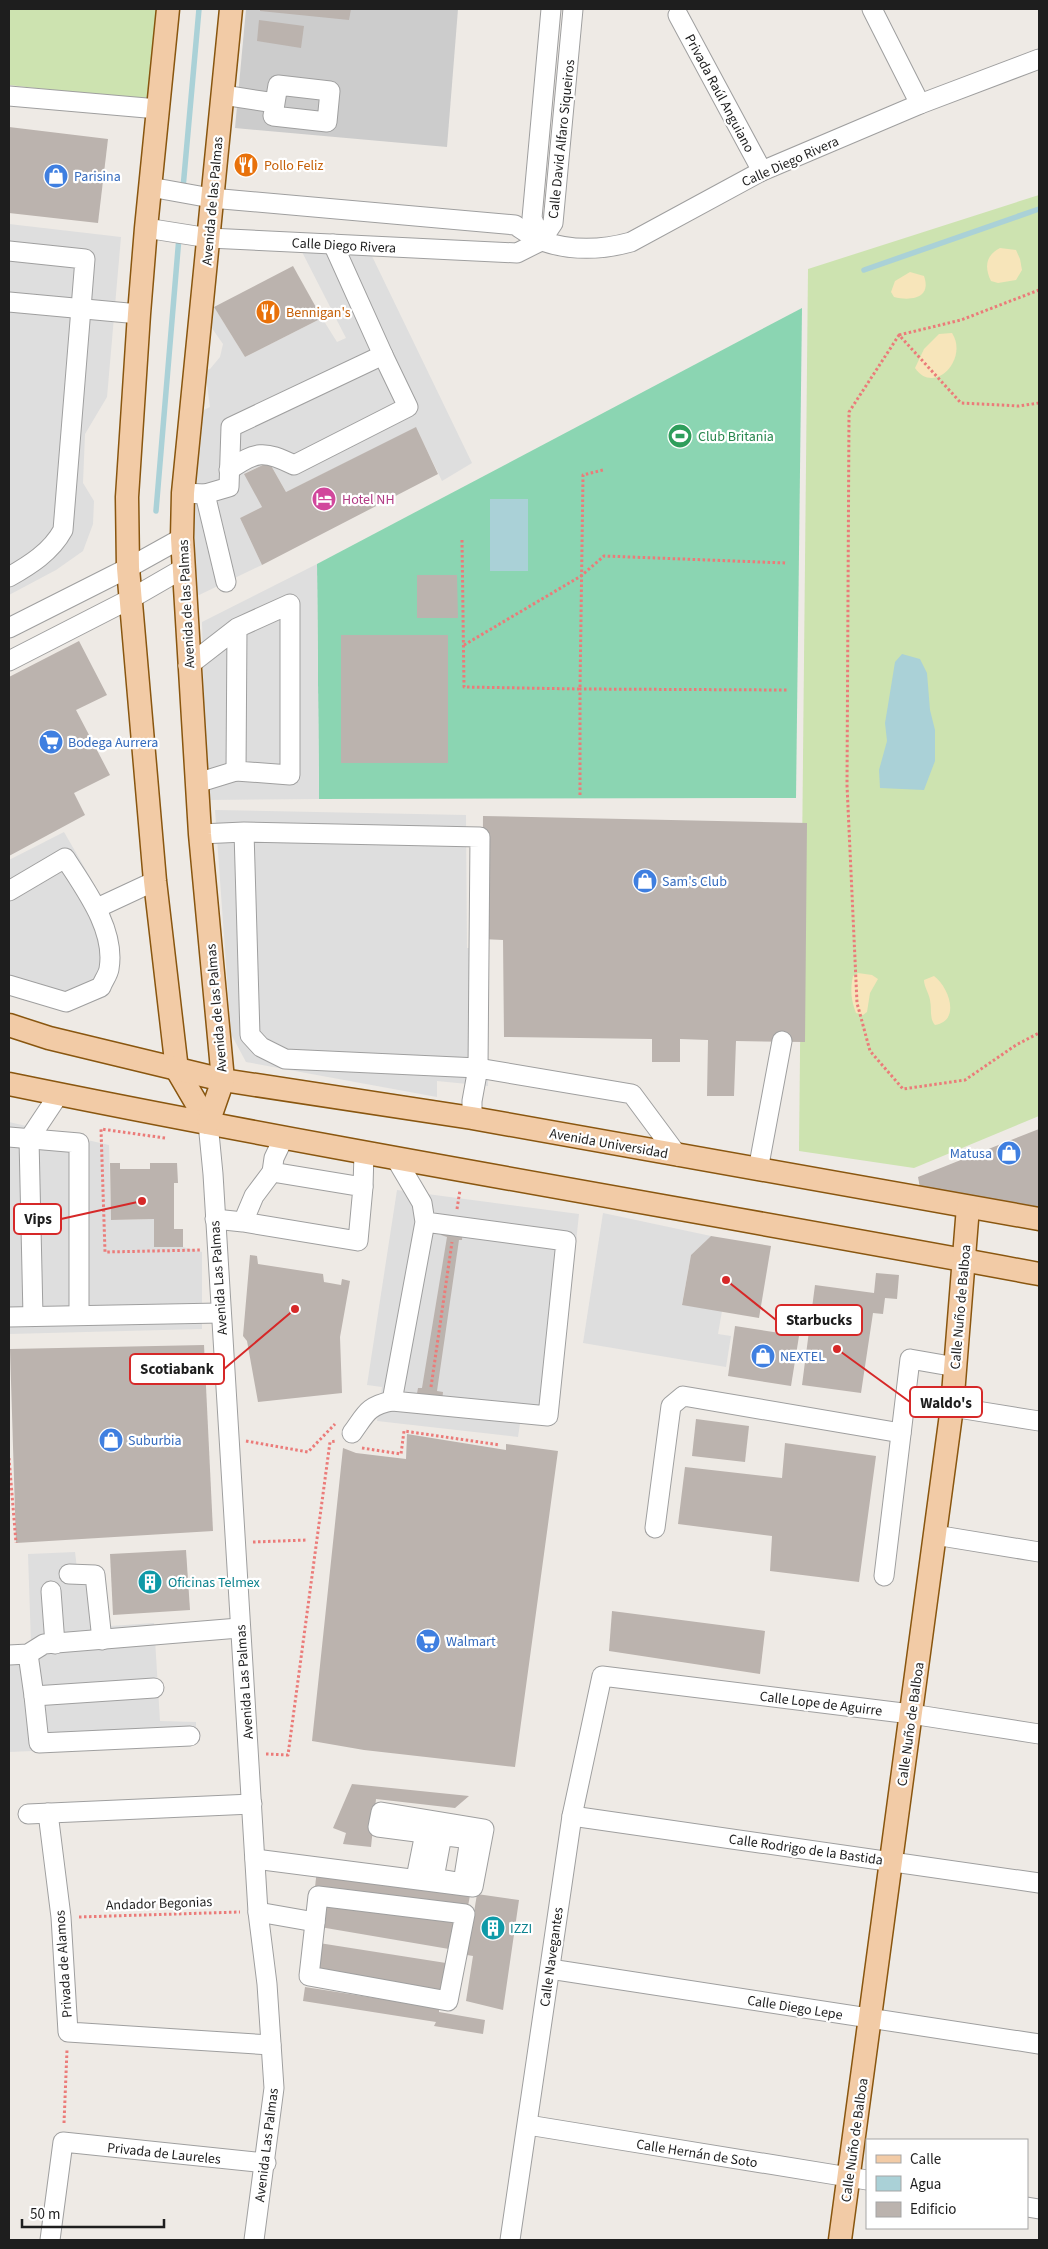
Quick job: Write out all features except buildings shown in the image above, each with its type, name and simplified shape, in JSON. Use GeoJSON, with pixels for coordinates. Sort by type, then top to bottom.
{"type":"FeatureCollection","features":[{"type":"Feature","properties":{"kind":"main road"},"geometry":{"type":"LineString","coordinates":[[168,9],[139,314],[127,496],[128,568],[155,881],[178,1070],[208,1123]]}},
{"type":"Feature","properties":{"kind":"main road","name":"Avenida de las Palmas"},"geometry":{"type":"LineString","coordinates":[[208,1123],[223,1080],[200,834],[188,666],[182,538],[194,493],[211,198],[231,9]]}},
{"type":"Feature","properties":{"kind":"main road","name":"Avenida Universidad"},"geometry":{"type":"LineString","coordinates":[[9,1025],[49,1038],[223,1080],[472,1118],[1039,1219]]}},
{"type":"Feature","properties":{"kind":"main road"},"geometry":{"type":"LineString","coordinates":[[9,1084],[283,1139],[906,1248],[1039,1274]]}},
{"type":"Feature","properties":{"kind":"main road","name":"Calle Nuño de Balboa"},"geometry":{"type":"LineString","coordinates":[[840,2240],[858,2179],[870,2018],[952,1408],[968,1207]]}},
{"type":"Feature","properties":{"kind":"street","name":"Calle David Alfaro Siqueiros"},"geometry":{"type":"LineString","coordinates":[[541,241],[532,218],[551,9]]}},
{"type":"Feature","properties":{"kind":"street","name":"Calle David Alfaro Siqueiros"},"geometry":{"type":"LineString","coordinates":[[541,241],[553,223],[574,9]]}},
{"type":"Feature","properties":{"kind":"street"},"geometry":{"type":"LineString","coordinates":[[872,9],[920,104]]}},
{"type":"Feature","properties":{"kind":"street","name":"Privada Raúl Anguiano"},"geometry":{"type":"LineString","coordinates":[[678,15],[762,171]]}},
{"type":"Feature","properties":{"kind":"street","name":"Calle Diego Rivera"},"geometry":{"type":"LineString","coordinates":[[150,188],[211,198],[515,225],[541,241],[587,248],[608,248],[631,242],[762,171],[920,104],[1039,59]]}},
{"type":"Feature","properties":{"kind":"street"},"geometry":{"type":"LineString","coordinates":[[223,95],[275,102]]}},
{"type":"Feature","properties":{"kind":"street"},"geometry":{"type":"LineString","coordinates":[[9,96],[158,110]]}},
{"type":"Feature","properties":{"kind":"street","name":"Calle Diego Rivera"},"geometry":{"type":"LineString","coordinates":[[146,228],[209,238],[517,252],[541,241]]}},
{"type":"Feature","properties":{"kind":"street"},"geometry":{"type":"LineString","coordinates":[[229,470],[254,455],[265,453],[294,465],[408,407],[382,355],[333,244]]}},
{"type":"Feature","properties":{"kind":"street"},"geometry":{"type":"LineString","coordinates":[[9,251],[86,260],[63,530],[57,541],[48,550],[28,567],[9,577]]}},
{"type":"Feature","properties":{"kind":"street"},"geometry":{"type":"LineString","coordinates":[[9,302],[139,314]]}},
{"type":"Feature","properties":{"kind":"street"},"geometry":{"type":"LineString","coordinates":[[226,582],[194,493],[229,487],[231,427],[382,355]]}},
{"type":"Feature","properties":{"kind":"street"},"geometry":{"type":"LineString","coordinates":[[9,628],[128,568],[182,538]]}},
{"type":"Feature","properties":{"kind":"street"},"geometry":{"type":"LineString","coordinates":[[9,660],[132,598],[184,568]]}},
{"type":"Feature","properties":{"kind":"street"},"geometry":{"type":"LineString","coordinates":[[188,666],[237,628],[290,604],[290,775],[236,771],[197,783]]}},
{"type":"Feature","properties":{"kind":"street"},"geometry":{"type":"LineString","coordinates":[[236,771],[237,628]]}},
{"type":"Feature","properties":{"kind":"street"},"geometry":{"type":"LineString","coordinates":[[200,834],[244,832],[480,837],[478,1068],[472,1101],[472,1118]]}},
{"type":"Feature","properties":{"kind":"street"},"geometry":{"type":"LineString","coordinates":[[244,832],[250,1036],[261,1047],[285,1059],[478,1068],[632,1094],[678,1156]]}},
{"type":"Feature","properties":{"kind":"street"},"geometry":{"type":"LineString","coordinates":[[9,891],[65,858],[97,908],[107,940],[109,969],[100,987],[66,1002],[9,985]]}},
{"type":"Feature","properties":{"kind":"street"},"geometry":{"type":"LineString","coordinates":[[97,908],[155,881]]}},
{"type":"Feature","properties":{"kind":"street"},"geometry":{"type":"LineString","coordinates":[[758,1170],[782,1042]]}},
{"type":"Feature","properties":{"kind":"street"},"geometry":{"type":"LineString","coordinates":[[34,1316],[29,1139],[59,1094]]}},
{"type":"Feature","properties":{"kind":"street","name":"Avenida Las Palmas"},"geometry":{"type":"LineString","coordinates":[[208,1123],[258,1912],[267,1984],[274,2088],[266,2163],[254,2240]]}},
{"type":"Feature","properties":{"kind":"street"},"geometry":{"type":"LineString","coordinates":[[9,1137],[79,1143],[79,1315]]}},
{"type":"Feature","properties":{"kind":"street"},"geometry":{"type":"LineString","coordinates":[[243,1222],[254,1196],[272,1172],[274,1158],[283,1139]]}},
{"type":"Feature","properties":{"kind":"street"},"geometry":{"type":"LineString","coordinates":[[215,1219],[358,1240],[364,1153]]}},
{"type":"Feature","properties":{"kind":"street"},"geometry":{"type":"LineString","coordinates":[[392,1400],[425,1222],[422,1203],[396,1159]]}},
{"type":"Feature","properties":{"kind":"street"},"geometry":{"type":"LineString","coordinates":[[272,1172],[363,1187]]}},
{"type":"Feature","properties":{"kind":"street"},"geometry":{"type":"LineString","coordinates":[[347,1441],[366,1412],[375,1405],[392,1400],[548,1416],[566,1240],[425,1222]]}},
{"type":"Feature","properties":{"kind":"street"},"geometry":{"type":"LineString","coordinates":[[9,1317],[220,1312]]}},
{"type":"Feature","properties":{"kind":"street"},"geometry":{"type":"LineString","coordinates":[[884,1576],[910,1359],[956,1367]]}},
{"type":"Feature","properties":{"kind":"street"},"geometry":{"type":"LineString","coordinates":[[655,1528],[671,1406],[682,1396],[901,1433]]}},
{"type":"Feature","properties":{"kind":"street"},"geometry":{"type":"LineString","coordinates":[[952,1408],[1039,1421]]}},
{"type":"Feature","properties":{"kind":"street"},"geometry":{"type":"LineString","coordinates":[[935,1535],[1039,1552]]}},
{"type":"Feature","properties":{"kind":"street"},"geometry":{"type":"LineString","coordinates":[[69,1574],[95,1575],[102,1640]]}},
{"type":"Feature","properties":{"kind":"street"},"geometry":{"type":"LineString","coordinates":[[51,1591],[55,1644]]}},
{"type":"Feature","properties":{"kind":"street"},"geometry":{"type":"LineString","coordinates":[[9,1655],[28,1654],[44,1644],[239,1628]]}},
{"type":"Feature","properties":{"kind":"street"},"geometry":{"type":"LineString","coordinates":[[28,1654],[39,1743],[190,1736]]}},
{"type":"Feature","properties":{"kind":"street","name":"Calle Lope de Aguirre"},"geometry":{"type":"LineString","coordinates":[[602,1676],[911,1714],[1039,1734]]}},
{"type":"Feature","properties":{"kind":"street","name":"Calle Navegantes"},"geometry":{"type":"LineString","coordinates":[[510,2240],[572,1816],[602,1676]]}},
{"type":"Feature","properties":{"kind":"street"},"geometry":{"type":"LineString","coordinates":[[34,1696],[154,1688]]}},
{"type":"Feature","properties":{"kind":"street"},"geometry":{"type":"LineString","coordinates":[[28,1814],[252,1804]]}},
{"type":"Feature","properties":{"kind":"street"},"geometry":{"type":"LineString","coordinates":[[255,1856],[418,1873],[473,1887],[484,1828],[381,1812],[378,1827],[434,1834],[418,1873]]}},
{"type":"Feature","properties":{"kind":"street","name":"Privada de Alamos"},"geometry":{"type":"LineString","coordinates":[[48,1813],[61,1918],[68,2032],[271,2046]]}},
{"type":"Feature","properties":{"kind":"street","name":"Calle Rodrigo de la Bastida"},"geometry":{"type":"LineString","coordinates":[[572,1816],[1039,1883]]}},
{"type":"Feature","properties":{"kind":"street"},"geometry":{"type":"LineString","coordinates":[[318,1896],[465,1914],[448,2001],[309,1976],[315,1922],[318,1896]]}},
{"type":"Feature","properties":{"kind":"street"},"geometry":{"type":"LineString","coordinates":[[258,1912],[315,1922]]}},
{"type":"Feature","properties":{"kind":"street","name":"Calle Diego Lepe"},"geometry":{"type":"LineString","coordinates":[[550,1969],[1039,2044]]}},
{"type":"Feature","properties":{"kind":"street","name":"Calle Hernán de Soto"},"geometry":{"type":"LineString","coordinates":[[528,2125],[858,2179]]}},
{"type":"Feature","properties":{"kind":"street"},"geometry":{"type":"LineString","coordinates":[[50,2240],[63,2142]]}},
{"type":"Feature","properties":{"kind":"street","name":"Privada de Laureles"},"geometry":{"type":"LineString","coordinates":[[63,2142],[266,2163]]}},
{"type":"Feature","properties":{"kind":"path"},"geometry":{"type":"LineString","coordinates":[[1039,290],[961,320],[899,335],[849,412],[847,785],[858,1003],[870,1051],[903,1089],[964,1080],[1016,1045],[1039,1033]]}},
{"type":"Feature","properties":{"kind":"path"},"geometry":{"type":"LineString","coordinates":[[899,335],[961,402],[1019,406],[1039,403]]}},
{"type":"Feature","properties":{"kind":"path"},"geometry":{"type":"LineString","coordinates":[[580,795],[583,475],[603,470]]}},
{"type":"Feature","properties":{"kind":"path"},"geometry":{"type":"LineString","coordinates":[[462,540],[464,687],[786,690]]}},
{"type":"Feature","properties":{"kind":"path"},"geometry":{"type":"LineString","coordinates":[[464,645],[581,576],[604,556],[786,563]]}},
{"type":"Feature","properties":{"kind":"path"},"geometry":{"type":"LineString","coordinates":[[170,1138],[101,1129],[105,1252],[217,1251]]}},
{"type":"Feature","properties":{"kind":"path"},"geometry":{"type":"LineString","coordinates":[[249,1753],[288,1755],[330,1442],[347,1441],[401,1454],[404,1431],[500,1445]]}},
{"type":"Feature","properties":{"kind":"path"},"geometry":{"type":"LineString","coordinates":[[228,1438],[308,1452],[328,1434]]}},
{"type":"Feature","properties":{"kind":"path"},"geometry":{"type":"LineString","coordinates":[[9,1458],[16,1543]]}},
{"type":"Feature","properties":{"kind":"path"},"geometry":{"type":"LineString","coordinates":[[235,1542],[307,1540]]}},
{"type":"Feature","properties":{"kind":"path","name":"Andador Begonias"},"geometry":{"type":"LineString","coordinates":[[61,1918],[258,1912]]}},
{"type":"Feature","properties":{"kind":"path"},"geometry":{"type":"LineString","coordinates":[[63,2142],[68,2032]]}},
{"type":"Feature","properties":{"kind":"shaded area"},"geometry":{"type":"Polygon","coordinates":[[[246,9],[458,9],[447,147],[235,128],[246,9]]]}},
{"type":"Feature","properties":{"kind":"shaded area"},"geometry":{"type":"Polygon","coordinates":[[[9,224],[121,237],[107,397],[85,434],[83,483],[94,501],[93,524],[83,551],[56,570],[9,595],[9,224]]]}},
{"type":"Feature","properties":{"kind":"shaded area"},"geometry":{"type":"Polygon","coordinates":[[[300,248],[370,252],[472,463],[442,481],[416,428],[286,492],[269,462],[245,473],[262,507],[240,518],[262,565],[197,596],[192,475],[198,413],[210,407],[205,370],[210,369],[220,357],[223,344],[209,324],[209,310],[214,307],[245,357],[322,318],[337,342],[346,338],[300,248]]]}},
{"type":"Feature","properties":{"kind":"shaded area"},"geometry":{"type":"Polygon","coordinates":[[[317,564],[319,799],[206,800],[202,622],[317,564]]]}},
{"type":"Feature","properties":{"kind":"shaded area"},"geometry":{"type":"Polygon","coordinates":[[[215,810],[466,815],[467,948],[486,948],[488,1086],[437,1081],[437,1097],[246,1062],[231,1034],[215,810]]]}},
{"type":"Feature","properties":{"kind":"shaded area"},"geometry":{"type":"Polygon","coordinates":[[[64,832],[109,910],[116,941],[116,979],[106,997],[81,1006],[9,986],[9,860],[64,832]]]}},
{"type":"Feature","properties":{"kind":"shaded area"},"geometry":{"type":"Polygon","coordinates":[[[9,1122],[109,1145],[111,1220],[154,1219],[154,1247],[183,1247],[202,1252],[202,1329],[9,1334],[9,1122]]]}},
{"type":"Feature","properties":{"kind":"shaded area"},"geometry":{"type":"Polygon","coordinates":[[[397,1190],[579,1214],[557,1422],[521,1417],[518,1437],[377,1421],[382,1387],[367,1385],[397,1190]]]}},
{"type":"Feature","properties":{"kind":"shaded area"},"geometry":{"type":"Polygon","coordinates":[[[603,1213],[711,1236],[691,1255],[682,1304],[722,1311],[718,1334],[731,1336],[726,1367],[583,1343],[603,1213]]]}},
{"type":"Feature","properties":{"kind":"shaded area"},"geometry":{"type":"Polygon","coordinates":[[[75,1552],[77,1569],[105,1570],[110,1626],[154,1623],[160,1721],[196,1722],[196,1744],[9,1752],[9,1647],[31,1644],[28,1554],[75,1552]]]}},
{"type":"Feature","properties":{"kind":"green space"},"geometry":{"type":"Polygon","coordinates":[[[9,9],[168,9],[159,102],[9,85],[9,9]]]}},
{"type":"Feature","properties":{"kind":"green space"},"geometry":{"type":"Polygon","coordinates":[[[1039,195],[1039,1116],[914,1168],[799,1151],[808,269],[1039,195]]]}},
{"type":"Feature","properties":{"kind":"green space","name":"Club Britania"},"geometry":{"type":"Polygon","coordinates":[[[802,308],[796,798],[319,799],[317,564],[802,308]]]}},
{"type":"Feature","properties":{"kind":"sand"},"geometry":{"type":"Polygon","coordinates":[[[1000,248],[1016,250],[1022,270],[1016,280],[998,283],[991,281],[987,271],[989,258],[1000,248]]]}},
{"type":"Feature","properties":{"kind":"sand"},"geometry":{"type":"Polygon","coordinates":[[[910,272],[924,276],[925,290],[918,297],[907,299],[894,297],[891,292],[895,281],[910,272]]]}},
{"type":"Feature","properties":{"kind":"sand"},"geometry":{"type":"Polygon","coordinates":[[[952,333],[956,343],[953,363],[940,376],[931,378],[923,376],[915,368],[924,349],[939,334],[952,333]]]}},
{"type":"Feature","properties":{"kind":"sand"},"geometry":{"type":"Polygon","coordinates":[[[858,973],[872,975],[878,979],[870,993],[867,1012],[863,1015],[856,1013],[851,995],[853,976],[858,973]]]}},
{"type":"Feature","properties":{"kind":"sand"},"geometry":{"type":"Polygon","coordinates":[[[934,976],[944,988],[950,1003],[948,1017],[943,1022],[935,1025],[924,980],[934,976]]]}},
{"type":"Feature","properties":{"kind":"water"},"geometry":{"type":"Polygon","coordinates":[[[490,499],[528,499],[528,571],[490,571],[490,499]]]}},
{"type":"Feature","properties":{"kind":"water"},"geometry":{"type":"Polygon","coordinates":[[[902,654],[920,659],[927,673],[930,710],[935,730],[935,761],[924,790],[880,788],[879,770],[887,741],[885,723],[895,662],[902,654]]]}},
{"type":"Feature","properties":{"kind":"waterway"},"geometry":{"type":"LineString","coordinates":[[183,188],[199,9]]}},
{"type":"Feature","properties":{"kind":"waterway"},"geometry":{"type":"LineString","coordinates":[[864,270],[1039,209]]}},
{"type":"Feature","properties":{"kind":"waterway"},"geometry":{"type":"LineString","coordinates":[[156,511],[179,237]]}},
{"type":"Feature","properties":{"kind":"place","name":"Pollo Feliz"},"geometry":{"type":"Point","coordinates":[246,165]}},
{"type":"Feature","properties":{"kind":"place","name":"Parisina"},"geometry":{"type":"Point","coordinates":[56,176]}},
{"type":"Feature","properties":{"kind":"place","name":"Bennigan's"},"geometry":{"type":"Point","coordinates":[268,312]}},
{"type":"Feature","properties":{"kind":"place","name":"Club Britania"},"geometry":{"type":"Point","coordinates":[680,436]}},
{"type":"Feature","properties":{"kind":"place","name":"Hotel NH"},"geometry":{"type":"Point","coordinates":[324,499]}},
{"type":"Feature","properties":{"kind":"place","name":"Bodega Aurrera"},"geometry":{"type":"Point","coordinates":[51,742]}},
{"type":"Feature","properties":{"kind":"place","name":"Sam's Club"},"geometry":{"type":"Point","coordinates":[645,881]}},
{"type":"Feature","properties":{"kind":"place","name":"Matusa"},"geometry":{"type":"Point","coordinates":[1009,1153]}},
{"type":"Feature","properties":{"kind":"place","name":"Vips"},"geometry":{"type":"Point","coordinates":[142,1201]}},
{"type":"Feature","properties":{"kind":"place","name":"Starbucks"},"geometry":{"type":"Point","coordinates":[726,1280]}},
{"type":"Feature","properties":{"kind":"place","name":"Scotiabank"},"geometry":{"type":"Point","coordinates":[295,1309]}},
{"type":"Feature","properties":{"kind":"place","name":"Waldo's"},"geometry":{"type":"Point","coordinates":[837,1349]}},
{"type":"Feature","properties":{"kind":"place","name":"NEXTEL"},"geometry":{"type":"Point","coordinates":[763,1356]}},
{"type":"Feature","properties":{"kind":"place","name":"Suburbia"},"geometry":{"type":"Point","coordinates":[111,1440]}},
{"type":"Feature","properties":{"kind":"place","name":"Oficinas Telmex"},"geometry":{"type":"Point","coordinates":[150,1582]}},
{"type":"Feature","properties":{"kind":"place","name":"Walmart"},"geometry":{"type":"Point","coordinates":[428,1641]}},
{"type":"Feature","properties":{"kind":"place","name":"IZZI"},"geometry":{"type":"Point","coordinates":[493,1928]}}]}
